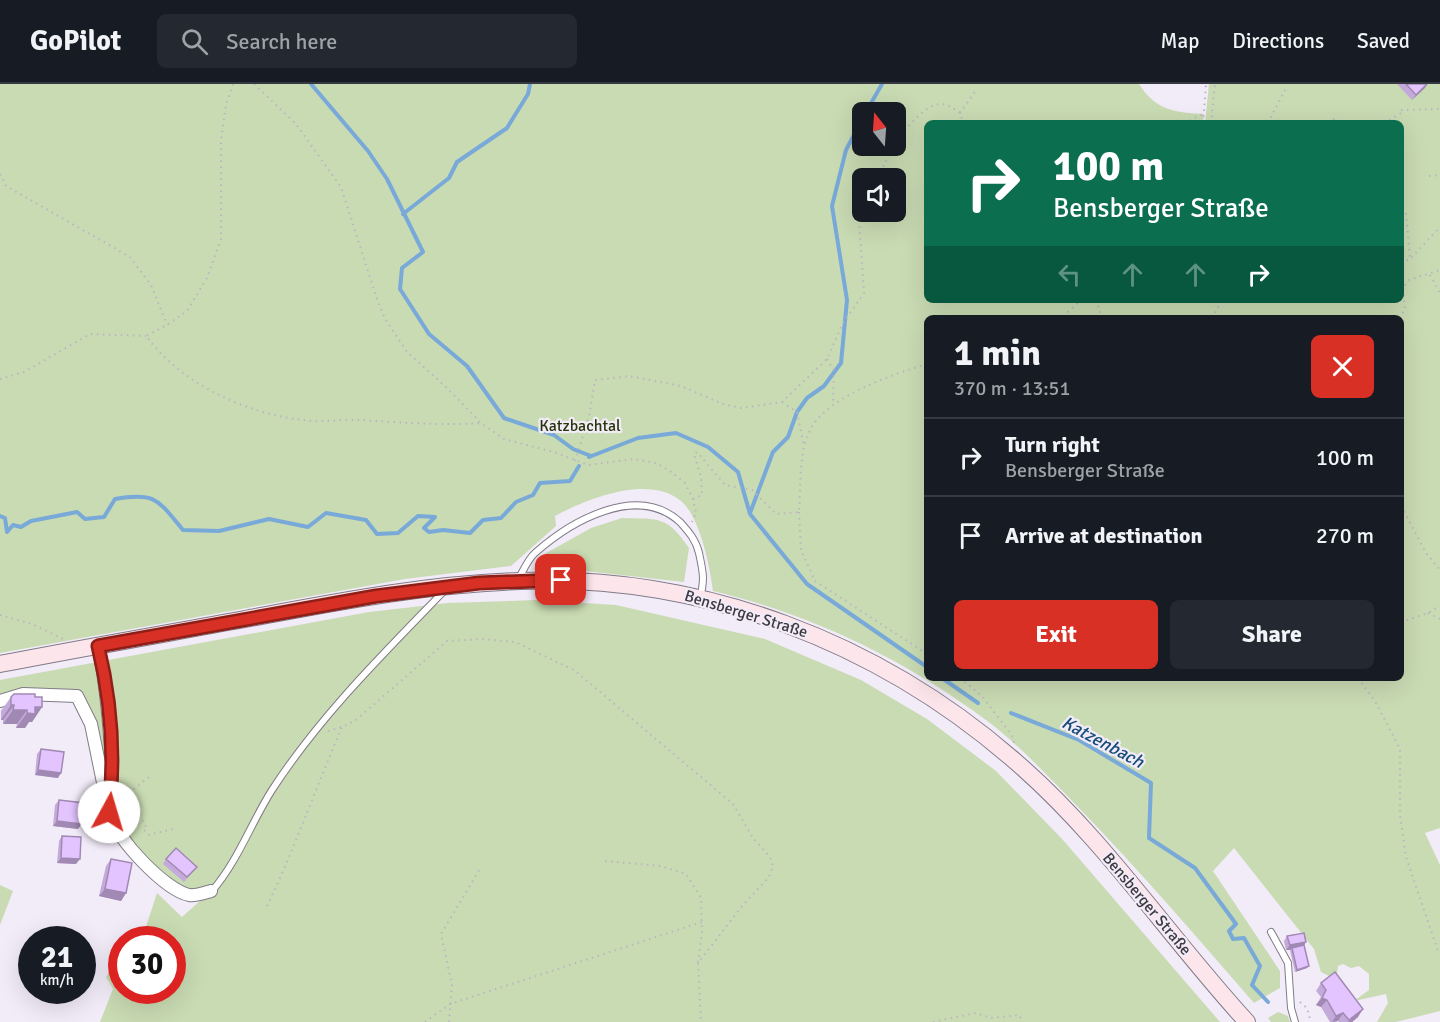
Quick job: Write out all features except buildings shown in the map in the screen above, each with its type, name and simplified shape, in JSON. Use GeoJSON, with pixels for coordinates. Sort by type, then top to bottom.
{"type":"FeatureCollection","features":[{"type":"Feature","properties":{"kind":"main road","name":"Bensberger Straße"},"geometry":{"type":"LineString","coordinates":[[0,664],[365,598],[449,586],[518,581],[603,582],[700,597],[812,633],[862,657],[926,696],[986,737],[1018,764],[1081,827],[1244,1018]]}},
{"type":"Feature","properties":{"kind":"street"},"geometry":{"type":"LineString","coordinates":[[98,646],[105,676],[112,770],[109,812]]}},
{"type":"Feature","properties":{"kind":"street"},"geometry":{"type":"LineString","coordinates":[[0,702],[23,694],[76,696],[91,724],[109,812],[122,837],[171,887],[188,895],[211,891]]}},
{"type":"Feature","properties":{"kind":"lane"},"geometry":{"type":"LineString","coordinates":[[518,581],[533,554],[595,514],[620,507],[639,506],[672,515],[696,542],[705,579],[700,597]]}},
{"type":"Feature","properties":{"kind":"lane"},"geometry":{"type":"LineString","coordinates":[[211,891],[227,874],[272,790],[312,734],[373,664],[449,586]]}},
{"type":"Feature","properties":{"kind":"lane"},"geometry":{"type":"LineString","coordinates":[[1271,932],[1288,963],[1295,1022]]}},
{"type":"Feature","properties":{"kind":"path"},"geometry":{"type":"LineString","coordinates":[[0,379],[24,372],[90,334],[146,336],[187,311],[207,278],[221,239],[221,141],[226,105],[233,84]]}},
{"type":"Feature","properties":{"kind":"path"},"geometry":{"type":"LineString","coordinates":[[254,84],[296,124],[341,187],[385,319],[407,352],[481,423],[504,439],[554,452],[588,465],[634,459],[656,463],[685,483],[693,499],[696,513],[687,530]]}},
{"type":"Feature","properties":{"kind":"path"},"geometry":{"type":"LineString","coordinates":[[1203,120],[1206,84]]}},
{"type":"Feature","properties":{"kind":"path"},"geometry":{"type":"LineString","coordinates":[[1211,120],[1215,84]]}},
{"type":"Feature","properties":{"kind":"path"},"geometry":{"type":"LineString","coordinates":[[1270,120],[1287,86]]}},
{"type":"Feature","properties":{"kind":"path"},"geometry":{"type":"LineString","coordinates":[[960,113],[977,89]]}},
{"type":"Feature","properties":{"kind":"path"},"geometry":{"type":"LineString","coordinates":[[882,168],[911,122],[928,106],[945,104],[960,113],[962,120]]}},
{"type":"Feature","properties":{"kind":"path"},"geometry":{"type":"LineString","coordinates":[[1388,120],[1402,111],[1440,110]]}},
{"type":"Feature","properties":{"kind":"path"},"geometry":{"type":"LineString","coordinates":[[1190,120],[1203,113]]}},
{"type":"Feature","properties":{"kind":"path"},"geometry":{"type":"LineString","coordinates":[[0,174],[6,186],[130,257],[151,285],[167,325]]}},
{"type":"Feature","properties":{"kind":"path"},"geometry":{"type":"LineString","coordinates":[[1429,176],[1440,175]]}},
{"type":"Feature","properties":{"kind":"path"},"geometry":{"type":"LineString","coordinates":[[1406,213],[1410,259]]}},
{"type":"Feature","properties":{"kind":"path"},"geometry":{"type":"LineString","coordinates":[[575,461],[589,417],[595,380],[629,376],[681,386],[723,404],[741,408],[782,402],[827,359],[843,323],[864,293],[859,222]]}},
{"type":"Feature","properties":{"kind":"path"},"geometry":{"type":"LineString","coordinates":[[1404,262],[1410,259],[1440,227]]}},
{"type":"Feature","properties":{"kind":"path"},"geometry":{"type":"LineString","coordinates":[[1404,286],[1409,280],[1440,270]]}},
{"type":"Feature","properties":{"kind":"path"},"geometry":{"type":"LineString","coordinates":[[1429,274],[1440,293]]}},
{"type":"Feature","properties":{"kind":"path"},"geometry":{"type":"LineString","coordinates":[[1402,315],[1406,310],[1404,300]]}},
{"type":"Feature","properties":{"kind":"path"},"geometry":{"type":"LineString","coordinates":[[1067,314],[1078,303]]}},
{"type":"Feature","properties":{"kind":"path"},"geometry":{"type":"LineString","coordinates":[[146,336],[186,376],[222,396],[260,411],[304,421],[345,419],[481,423]]}},
{"type":"Feature","properties":{"kind":"path"},"geometry":{"type":"LineString","coordinates":[[827,359],[834,371],[833,404]]}},
{"type":"Feature","properties":{"kind":"path"},"geometry":{"type":"LineString","coordinates":[[805,450],[812,426],[833,404],[924,365]]}},
{"type":"Feature","properties":{"kind":"path"},"geometry":{"type":"LineString","coordinates":[[782,402],[797,412],[804,436],[805,450],[799,512],[801,550],[815,581],[924,652]]}},
{"type":"Feature","properties":{"kind":"path"},"geometry":{"type":"LineString","coordinates":[[693,499],[702,495],[701,477],[694,454],[697,452],[725,485],[752,490],[776,514],[799,512]]}},
{"type":"Feature","properties":{"kind":"path"},"geometry":{"type":"LineString","coordinates":[[1404,512],[1425,553],[1440,570]]}},
{"type":"Feature","properties":{"kind":"path"},"geometry":{"type":"LineString","coordinates":[[1404,621],[1428,613],[1440,606]]}},
{"type":"Feature","properties":{"kind":"path"},"geometry":{"type":"LineString","coordinates":[[1428,613],[1440,619]]}},
{"type":"Feature","properties":{"kind":"path"},"geometry":{"type":"LineString","coordinates":[[0,615],[50,631],[63,639],[71,651]]}},
{"type":"Feature","properties":{"kind":"path"},"geometry":{"type":"LineString","coordinates":[[312,734],[342,727],[381,700],[439,645],[447,641],[482,639],[515,642],[574,670],[603,698],[649,732],[692,772],[733,804],[753,838],[770,857],[773,866],[769,877],[743,905],[698,963]]}},
{"type":"Feature","properties":{"kind":"path"},"geometry":{"type":"LineString","coordinates":[[964,681],[982,696],[1013,737],[1018,764]]}},
{"type":"Feature","properties":{"kind":"path"},"geometry":{"type":"LineString","coordinates":[[1360,681],[1375,701],[1401,749],[1400,815],[1406,856],[1438,951],[1440,951]]}},
{"type":"Feature","properties":{"kind":"path"},"geometry":{"type":"LineString","coordinates":[[267,906],[296,845],[311,798],[342,727]]}},
{"type":"Feature","properties":{"kind":"path"},"geometry":{"type":"LineString","coordinates":[[144,831],[147,829],[132,800],[132,790],[149,777]]}},
{"type":"Feature","properties":{"kind":"path"},"geometry":{"type":"LineString","coordinates":[[148,835],[177,828]]}},
{"type":"Feature","properties":{"kind":"path"},"geometry":{"type":"LineString","coordinates":[[605,861],[661,866],[686,874],[701,898],[702,922],[698,963],[701,1022]]}},
{"type":"Feature","properties":{"kind":"path"},"geometry":{"type":"LineString","coordinates":[[449,1022],[449,969],[441,934],[481,867]]}},
{"type":"Feature","properties":{"kind":"path"},"geometry":{"type":"LineString","coordinates":[[425,1022],[450,1004],[702,922]]}},
{"type":"Feature","properties":{"kind":"path"},"geometry":{"type":"LineString","coordinates":[[1290,994],[1307,1008],[1311,1022]]}},
{"type":"Feature","properties":{"kind":"path"},"geometry":{"type":"LineString","coordinates":[[933,1022],[976,1012],[991,1018],[1019,1015],[1023,1022]]}},
{"type":"Feature","properties":{"kind":"path"},"geometry":{"type":"LineString","coordinates":[[990,1022],[991,1018]]}},
{"type":"Feature","properties":{"kind":"green space","name":"Katzbachtal"},"geometry":{"type":"Polygon","coordinates":[[[0,84],[1139,84],[1145,93],[1159,105],[1184,113],[1204,114],[1203,120],[924,120],[924,303],[1404,303],[1404,120],[1205,120],[1209,84],[1440,84],[1440,828],[1425,833],[1440,865],[1440,1011],[1396,1022],[1377,1022],[1388,1003],[1386,994],[1354,1001],[1369,990],[1369,974],[1359,966],[1351,968],[1343,964],[1338,966],[1337,974],[1329,976],[1321,972],[1314,949],[1234,848],[1213,871],[1280,971],[1280,988],[1254,1003],[1101,831],[1033,762],[986,720],[928,681],[1404,681],[1404,315],[924,315],[924,678],[821,626],[750,601],[713,591],[707,556],[694,518],[681,501],[667,493],[635,489],[600,497],[568,509],[555,516],[556,526],[511,566],[405,579],[0,653],[0,84]]]}},
{"type":"Feature","properties":{"kind":"green space"},"geometry":{"type":"Polygon","coordinates":[[[622,518],[654,519],[662,521],[675,530],[689,548],[684,582],[585,571],[534,569],[541,556],[591,528],[622,518]]]}},
{"type":"Feature","properties":{"kind":"green space"},"geometry":{"type":"Polygon","coordinates":[[[536,600],[616,605],[765,639],[861,680],[927,719],[996,771],[1063,840],[1220,1022],[100,1022],[108,1002],[108,1004],[186,1004],[186,926],[146,926],[157,893],[182,917],[210,892],[188,895],[122,837],[77,696],[0,701],[0,680],[369,612],[448,603],[536,600]]]}},
{"type":"Feature","properties":{"kind":"green space"},"geometry":{"type":"Polygon","coordinates":[[[0,885],[13,891],[0,925],[0,885]]]}},
{"type":"Feature","properties":{"kind":"green space"},"geometry":{"type":"Polygon","coordinates":[[[1278,1012],[1288,1016],[1290,1022],[1271,1022],[1268,1018],[1278,1012]]]}},
{"type":"Feature","properties":{"kind":"waterway","name":"Katzenbach"},"geometry":{"type":"LineString","coordinates":[[311,84],[368,151],[387,179],[423,252],[402,268],[400,289],[429,334],[467,366],[504,418],[554,435],[573,449],[591,456]]}},
{"type":"Feature","properties":{"kind":"waterway"},"geometry":{"type":"LineString","coordinates":[[403,214],[449,178],[457,162],[507,128],[528,94],[530,84]]}},
{"type":"Feature","properties":{"kind":"waterway"},"geometry":{"type":"LineString","coordinates":[[872,102],[882,84]]}},
{"type":"Feature","properties":{"kind":"waterway"},"geometry":{"type":"LineString","coordinates":[[750,513],[773,452],[788,437],[797,412],[807,398],[824,386],[841,363],[847,300],[832,206],[846,150],[852,139]]}},
{"type":"Feature","properties":{"kind":"waterway","name":"Katzenbach"},"geometry":{"type":"LineString","coordinates":[[589,457],[638,438],[676,433],[708,447],[738,472],[750,514],[807,584],[924,665]]}},
{"type":"Feature","properties":{"kind":"waterway","name":"Katzenbach"},"geometry":{"type":"LineString","coordinates":[[0,516],[5,518],[7,532],[13,525],[21,527],[31,521],[77,512],[85,519],[104,517],[115,499],[139,497],[148,498],[161,505],[183,530],[219,531],[269,519],[308,527],[326,513],[366,520],[377,534],[398,533],[418,516],[435,517],[424,528],[429,532],[443,530],[470,533],[483,520],[501,518],[516,502],[533,495],[540,483],[570,481],[579,466]]}},
{"type":"Feature","properties":{"kind":"waterway","name":"Katzenbach"},"geometry":{"type":"LineString","coordinates":[[946,681],[978,703]]}},
{"type":"Feature","properties":{"kind":"waterway","name":"Katzenbach"},"geometry":{"type":"LineString","coordinates":[[1011,713],[1079,740],[1151,783],[1149,838],[1195,868],[1236,924],[1229,931],[1233,939],[1244,938],[1260,966],[1252,985],[1268,1002]]}},
{"type":"Feature","properties":{"kind":"route"},"geometry":{"type":"LineString","coordinates":[[109,812],[112,770],[105,676],[98,646],[376,596],[479,583],[561,580]]}}]}
